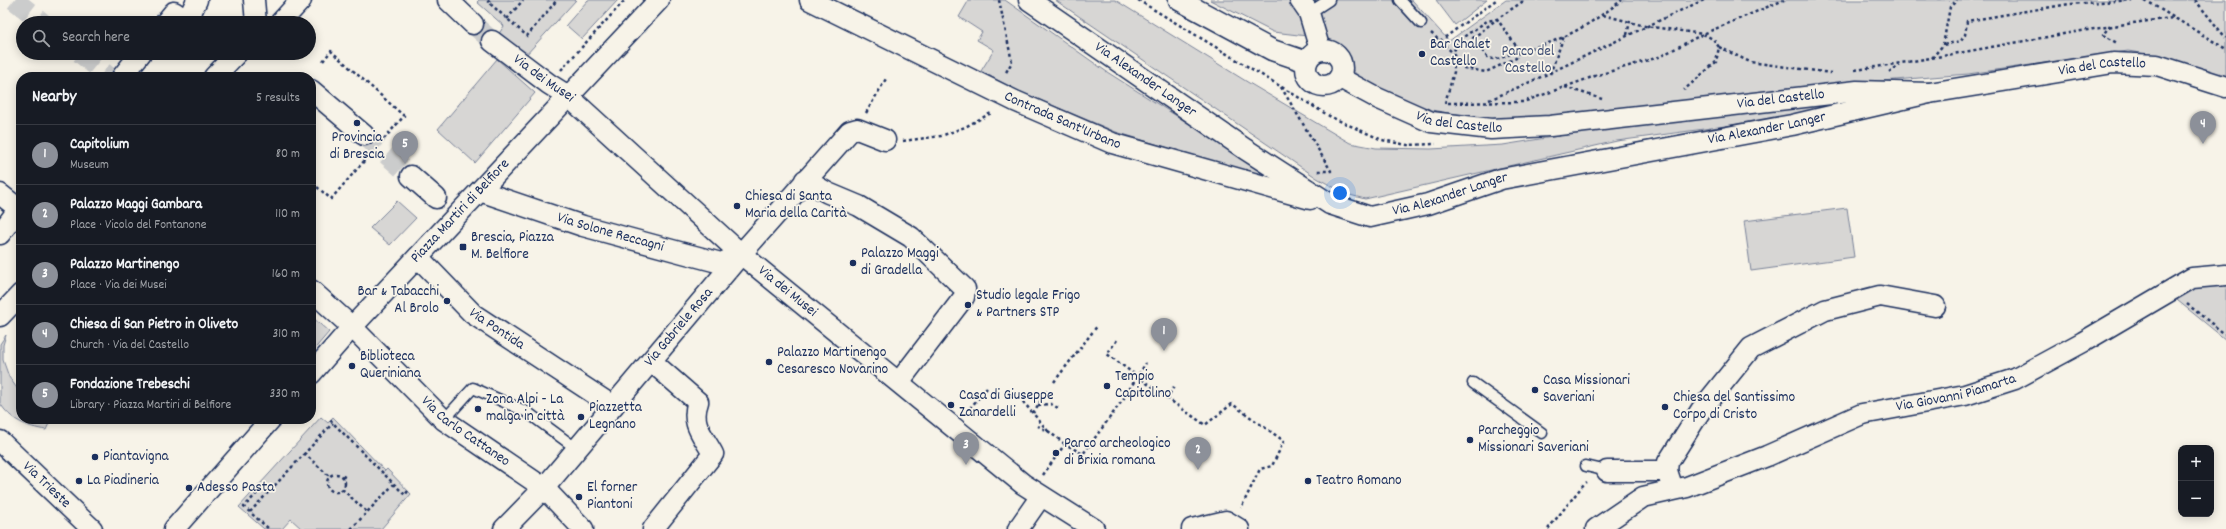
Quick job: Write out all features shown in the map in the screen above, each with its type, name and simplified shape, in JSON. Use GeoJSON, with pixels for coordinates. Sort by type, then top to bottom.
{"type":"FeatureCollection","features":[{"type":"Feature","properties":{"kind":"street"},"geometry":{"type":"LineString","coordinates":[[190,16],[197,0]]}},
{"type":"Feature","properties":{"kind":"street"},"geometry":{"type":"LineString","coordinates":[[254,0],[255,16]]}},
{"type":"Feature","properties":{"kind":"street"},"geometry":{"type":"LineString","coordinates":[[286,16],[301,0]]}},
{"type":"Feature","properties":{"kind":"street"},"geometry":{"type":"LineString","coordinates":[[448,0],[473,24]]}},
{"type":"Feature","properties":{"kind":"street","name":"Piazza Martiri di Belfiore"},"geometry":{"type":"LineString","coordinates":[[316,368],[352,327],[659,0]]}},
{"type":"Feature","properties":{"kind":"street","name":"Contrada Sant'Urbano"},"geometry":{"type":"LineString","coordinates":[[810,0],[1015,101],[1112,143],[1330,204]]}},
{"type":"Feature","properties":{"kind":"street","name":"Via Alexander Langer"},"geometry":{"type":"LineString","coordinates":[[1029,0],[1245,149],[1330,204],[1370,217],[1428,204],[1502,179],[1792,125],[1929,93]]}},
{"type":"Feature","properties":{"kind":"street"},"geometry":{"type":"LineString","coordinates":[[1179,0],[1272,50],[1313,56],[1327,50],[1340,57],[1343,71],[1335,84],[1328,87],[1314,83],[1308,78],[1306,70],[1313,56],[1304,7]]}},
{"type":"Feature","properties":{"kind":"street"},"geometry":{"type":"LineString","coordinates":[[171,16],[174,12],[180,16]]}},
{"type":"Feature","properties":{"kind":"street","name":"Via dei Musei"},"geometry":{"type":"LineString","coordinates":[[492,41],[549,84],[568,96],[741,254],[954,428],[1036,493],[1094,529]]}},
{"type":"Feature","properties":{"kind":"street"},"geometry":{"type":"LineString","coordinates":[[119,72],[133,60]]}},
{"type":"Feature","properties":{"kind":"street"},"geometry":{"type":"LineString","coordinates":[[218,72],[228,60]]}},
{"type":"Feature","properties":{"kind":"street","name":"Via del Castello"},"geometry":{"type":"LineString","coordinates":[[1340,78],[1377,98],[1431,122],[1491,129],[1550,126],[1857,91],[1929,93],[2070,68],[2113,63],[2157,65],[2226,87]]}},
{"type":"Feature","properties":{"kind":"street"},"geometry":{"type":"LineString","coordinates":[[316,94],[364,135]]}},
{"type":"Feature","properties":{"kind":"street"},"geometry":{"type":"LineString","coordinates":[[857,129],[885,140]]}},
{"type":"Feature","properties":{"kind":"street","name":"Via Gabriele Rosa"},"geometry":{"type":"LineString","coordinates":[[504,529],[544,488],[805,180],[850,131],[857,129]]}},
{"type":"Feature","properties":{"kind":"street"},"geometry":{"type":"LineString","coordinates":[[411,176],[436,198]]}},
{"type":"Feature","properties":{"kind":"street"},"geometry":{"type":"LineString","coordinates":[[805,180],[828,193],[859,206],[911,237],[965,289],[964,297],[899,382]]}},
{"type":"Feature","properties":{"kind":"street","name":"Via Solone Reccagni"},"geometry":{"type":"LineString","coordinates":[[480,191],[583,226],[690,255],[721,262],[741,254]]}},
{"type":"Feature","properties":{"kind":"street"},"geometry":{"type":"LineString","coordinates":[[0,194],[16,205]]}},
{"type":"Feature","properties":{"kind":"street"},"geometry":{"type":"LineString","coordinates":[[0,234],[16,213]]}},
{"type":"Feature","properties":{"kind":"street","name":"Via Pontida"},"geometry":{"type":"LineString","coordinates":[[418,257],[473,314],[613,406]]}},
{"type":"Feature","properties":{"kind":"street","name":"Via Giovanni Piamarta"},"geometry":{"type":"LineString","coordinates":[[1596,529],[1642,497],[1674,490],[1767,456],[1862,414],[1965,395],[2014,379],[2084,342],[2169,290],[2192,278],[2226,275]]}},
{"type":"Feature","properties":{"kind":"street","name":"Via Carlo Cattaneo"},"geometry":{"type":"LineString","coordinates":[[316,295],[352,327],[444,420],[544,488],[583,529]]}},
{"type":"Feature","properties":{"kind":"street"},"geometry":{"type":"LineString","coordinates":[[1674,490],[1666,471],[1668,462],[1701,410],[1751,348],[1825,310],[1880,296],[1935,306]]}},
{"type":"Feature","properties":{"kind":"street"},"geometry":{"type":"LineString","coordinates":[[0,316],[16,299]]}},
{"type":"Feature","properties":{"kind":"street"},"geometry":{"type":"LineString","coordinates":[[650,362],[698,402],[695,411],[695,424],[713,454],[653,529]]}},
{"type":"Feature","properties":{"kind":"street"},"geometry":{"type":"LineString","coordinates":[[174,529],[267,424]]}},
{"type":"Feature","properties":{"kind":"street","name":"Via Trieste"},"geometry":{"type":"LineString","coordinates":[[0,441],[92,529]]}},
{"type":"Feature","properties":{"kind":"street"},"geometry":{"type":"LineString","coordinates":[[1607,471],[1666,471]]}},
{"type":"Feature","properties":{"kind":"street"},"geometry":{"type":"LineString","coordinates":[[1018,529],[1036,493]]}},
{"type":"Feature","properties":{"kind":"street"},"geometry":{"type":"LineString","coordinates":[[1192,529],[1229,524]]}},
{"type":"Feature","properties":{"kind":"lane"},"geometry":{"type":"LineString","coordinates":[[1304,7],[1329,0]]}},
{"type":"Feature","properties":{"kind":"lane"},"geometry":{"type":"LineString","coordinates":[[1400,0],[1421,22]]}},
{"type":"Feature","properties":{"kind":"lane"},"geometry":{"type":"LineString","coordinates":[[1473,384],[1542,434]]}},
{"type":"Feature","properties":{"kind":"lane"},"geometry":{"type":"LineString","coordinates":[[444,420],[473,388],[527,412],[577,449]]}},
{"type":"Feature","properties":{"kind":"lane"},"geometry":{"type":"LineString","coordinates":[[1586,466],[1607,471]]}},
{"type":"Feature","properties":{"kind":"path"},"geometry":{"type":"LineString","coordinates":[[490,0],[488,2],[527,36],[556,0]]}},
{"type":"Feature","properties":{"kind":"path"},"geometry":{"type":"LineString","coordinates":[[507,19],[523,0]]}},
{"type":"Feature","properties":{"kind":"path"},"geometry":{"type":"LineString","coordinates":[[549,84],[625,0]]}},
{"type":"Feature","properties":{"kind":"path"},"geometry":{"type":"LineString","coordinates":[[999,0],[1012,62],[1005,74]]}},
{"type":"Feature","properties":{"kind":"path"},"geometry":{"type":"LineString","coordinates":[[1440,41],[1496,0]]}},
{"type":"Feature","properties":{"kind":"path"},"geometry":{"type":"LineString","coordinates":[[1525,0],[1476,34],[1473,38],[1474,42],[1487,58],[1492,60],[1519,50],[1543,45],[1564,36],[1603,15],[1622,0]]}},
{"type":"Feature","properties":{"kind":"path"},"geometry":{"type":"LineString","coordinates":[[1704,0],[1645,26],[1550,74],[1487,101],[1523,102],[1595,76],[1659,57],[1703,34],[1784,0]]}},
{"type":"Feature","properties":{"kind":"path"},"geometry":{"type":"LineString","coordinates":[[1932,58],[1943,45],[1950,8],[1957,0]]}},
{"type":"Feature","properties":{"kind":"path"},"geometry":{"type":"LineString","coordinates":[[1943,45],[1961,41],[1965,36],[1967,21],[2069,4],[2132,0]]}},
{"type":"Feature","properties":{"kind":"path"},"geometry":{"type":"LineString","coordinates":[[2145,0],[2172,18],[2226,49]]}},
{"type":"Feature","properties":{"kind":"path"},"geometry":{"type":"LineString","coordinates":[[2195,0],[2226,38]]}},
{"type":"Feature","properties":{"kind":"path"},"geometry":{"type":"LineString","coordinates":[[1603,15],[1645,26],[1703,34],[1713,39],[1719,47],[1750,62],[1833,73],[1818,76]]}},
{"type":"Feature","properties":{"kind":"path"},"geometry":{"type":"LineString","coordinates":[[1848,71],[1932,58],[2110,25],[2172,18]]}},
{"type":"Feature","properties":{"kind":"path"},"geometry":{"type":"LineString","coordinates":[[1498,19],[1519,50]]}},
{"type":"Feature","properties":{"kind":"path"},"geometry":{"type":"LineString","coordinates":[[1445,103],[1454,72],[1453,53],[1459,40],[1487,21],[1498,19]]}},
{"type":"Feature","properties":{"kind":"path"},"geometry":{"type":"LineString","coordinates":[[1421,22],[1453,53],[1464,68],[1486,72],[1516,58],[1519,50]]}},
{"type":"Feature","properties":{"kind":"path"},"geometry":{"type":"LineString","coordinates":[[1627,36],[1630,22]]}},
{"type":"Feature","properties":{"kind":"path"},"geometry":{"type":"LineString","coordinates":[[1550,74],[1564,36]]}},
{"type":"Feature","properties":{"kind":"path"},"geometry":{"type":"LineString","coordinates":[[1681,92],[1716,62],[1719,47]]}},
{"type":"Feature","properties":{"kind":"path"},"geometry":{"type":"LineString","coordinates":[[857,129],[887,77]]}},
{"type":"Feature","properties":{"kind":"path"},"geometry":{"type":"LineString","coordinates":[[1281,87],[1331,171],[1316,171]]}},
{"type":"Feature","properties":{"kind":"path"},"geometry":{"type":"LineString","coordinates":[[885,140],[894,143],[941,136],[965,127],[986,116]]}},
{"type":"Feature","properties":{"kind":"path"},"geometry":{"type":"LineString","coordinates":[[2169,290],[2226,335]]}},
{"type":"Feature","properties":{"kind":"path"},"geometry":{"type":"LineString","coordinates":[[1054,382],[1098,325]]}},
{"type":"Feature","properties":{"kind":"path"},"geometry":{"type":"LineString","coordinates":[[1117,340],[1107,354],[1205,425],[1232,404],[1284,441],[1272,466],[1260,469],[1240,509],[1229,524]]}},
{"type":"Feature","properties":{"kind":"path"},"geometry":{"type":"LineString","coordinates":[[1038,426],[1083,454],[1122,401],[1146,363]]}},
{"type":"Feature","properties":{"kind":"path"},"geometry":{"type":"LineString","coordinates":[[1167,398],[1175,385]]}},
{"type":"Feature","properties":{"kind":"path"},"geometry":{"type":"LineString","coordinates":[[954,428],[987,388]]}},
{"type":"Feature","properties":{"kind":"path"},"geometry":{"type":"LineString","coordinates":[[1033,413],[1047,392]]}},
{"type":"Feature","properties":{"kind":"path"},"geometry":{"type":"LineString","coordinates":[[1019,397],[1048,431]]}},
{"type":"Feature","properties":{"kind":"path"},"geometry":{"type":"LineString","coordinates":[[1038,405],[1051,404],[1058,408]]}},
{"type":"Feature","properties":{"kind":"path"},"geometry":{"type":"LineString","coordinates":[[330,420],[394,484],[405,494],[408,491]]}},
{"type":"Feature","properties":{"kind":"path"},"geometry":{"type":"LineString","coordinates":[[250,512],[333,423]]}},
{"type":"Feature","properties":{"kind":"path"},"geometry":{"type":"LineString","coordinates":[[1036,493],[1065,444]]}},
{"type":"Feature","properties":{"kind":"path"},"geometry":{"type":"LineString","coordinates":[[304,453],[330,477]]}},
{"type":"Feature","properties":{"kind":"path"},"geometry":{"type":"LineString","coordinates":[[1548,529],[1584,484],[1607,471]]}},
{"type":"Feature","properties":{"kind":"path"},"geometry":{"type":"LineString","coordinates":[[343,478],[337,474],[330,477],[328,483],[329,491],[338,492],[342,489],[345,482],[343,478],[345,474]]}},
{"type":"Feature","properties":{"kind":"path"},"geometry":{"type":"LineString","coordinates":[[351,529],[394,484]]}},
{"type":"Feature","properties":{"kind":"path"},"geometry":{"type":"LineString","coordinates":[[258,485],[262,488],[244,507],[269,529]]}},
{"type":"Feature","properties":{"kind":"path"},"geometry":{"type":"LineString","coordinates":[[342,489],[367,512]]}},
{"type":"Feature","properties":{"kind":"green space"},"geometry":{"type":"Polygon","coordinates":[[[479,0],[576,0],[525,56],[498,35],[504,26],[477,2],[479,0]]]}},
{"type":"Feature","properties":{"kind":"green space"},"geometry":{"type":"Polygon","coordinates":[[[588,0],[618,0],[582,39],[566,25],[588,0]]]}},
{"type":"Feature","properties":{"kind":"green space"},"geometry":{"type":"Polygon","coordinates":[[[969,0],[1005,0],[1107,72],[1262,170],[1260,174],[1248,172],[1116,132],[1016,90],[981,71],[994,50],[977,40],[982,32],[959,17],[969,0]]]}},
{"type":"Feature","properties":{"kind":"green space"},"geometry":{"type":"Polygon","coordinates":[[[1055,0],[1115,0],[1249,83],[1350,143],[1376,148],[1431,149],[1503,145],[1614,127],[1853,96],[1844,106],[1754,122],[1617,141],[1365,199],[1346,194],[1317,178],[1055,0]]]}},
{"type":"Feature","properties":{"kind":"green space","name":"Parco del Castello"},"geometry":{"type":"Polygon","coordinates":[[[1210,0],[1412,0],[1449,41],[1506,0],[2226,0],[2226,77],[2178,61],[2128,51],[1968,74],[1773,90],[1526,123],[1448,113],[1421,108],[1401,101],[1359,77],[1324,38],[1273,32],[1210,0]]]}},
{"type":"Feature","properties":{"kind":"green space"},"geometry":{"type":"Polygon","coordinates":[[[1436,0],[1487,0],[1455,25],[1436,0]]]}},
{"type":"Feature","properties":{"kind":"green space"},"geometry":{"type":"Polygon","coordinates":[[[497,59],[535,93],[475,163],[438,129],[497,59]]]}},
{"type":"Feature","properties":{"kind":"green space"},"geometry":{"type":"Polygon","coordinates":[[[397,201],[416,218],[390,245],[370,228],[397,201]]]}},
{"type":"Feature","properties":{"kind":"green space"},"geometry":{"type":"Polygon","coordinates":[[[1847,208],[1854,257],[1751,271],[1744,221],[1847,208]]]}},
{"type":"Feature","properties":{"kind":"green space"},"geometry":{"type":"Polygon","coordinates":[[[2191,283],[2226,284],[2226,340],[2172,296],[2191,283]]]}},
{"type":"Feature","properties":{"kind":"green space"},"geometry":{"type":"Polygon","coordinates":[[[316,320],[329,332],[316,347],[316,320]]]}},
{"type":"Feature","properties":{"kind":"green space"},"geometry":{"type":"Polygon","coordinates":[[[6,335],[3,345],[3,360],[9,377],[16,387],[16,419],[4,409],[0,403],[0,344],[6,335]]]}},
{"type":"Feature","properties":{"kind":"green space"},"geometry":{"type":"Polygon","coordinates":[[[321,417],[328,423],[333,417],[385,471],[387,469],[411,494],[381,529],[302,529],[291,519],[282,529],[264,529],[239,507],[321,417]]]}},
{"type":"Feature","properties":{"kind":"green space"},"geometry":{"type":"Polygon","coordinates":[[[24,424],[49,424],[46,430],[24,424]]]}},
{"type":"Feature","properties":{"kind":"tunnel"},"geometry":{"type":"LineString","coordinates":[[14,0],[34,16]]}},
{"type":"Feature","properties":{"kind":"tunnel"},"geometry":{"type":"LineString","coordinates":[[473,24],[492,41]]}},
{"type":"Feature","properties":{"kind":"tunnel"},"geometry":{"type":"LineString","coordinates":[[89,60],[103,72]]}},
{"type":"Feature","properties":{"kind":"tunnel"},"geometry":{"type":"LineString","coordinates":[[364,135],[411,176]]}},
{"type":"Feature","properties":{"kind":"place","name":"Bar Chalet Castello"},"geometry":{"type":"Point","coordinates":[1422,54]}},
{"type":"Feature","properties":{"kind":"place","name":"Provincia di Brescia"},"geometry":{"type":"Point","coordinates":[357,123]}},
{"type":"Feature","properties":{"kind":"place","name":"Chiesa di San Pietro in Oliveto"},"geometry":{"type":"Point","coordinates":[2203,144]}},
{"type":"Feature","properties":{"kind":"place","name":"Fondazione Trebeschi"},"geometry":{"type":"Point","coordinates":[405,164]}},
{"type":"Feature","properties":{"kind":"place","name":"Chiesa di Santa Maria della Carità"},"geometry":{"type":"Point","coordinates":[737,206]}},
{"type":"Feature","properties":{"kind":"place","name":"Brescia, Piazza M. Belfiore"},"geometry":{"type":"Point","coordinates":[463,247]}},
{"type":"Feature","properties":{"kind":"place","name":"Palazzo Maggi di Gradella"},"geometry":{"type":"Point","coordinates":[853,263]}},
{"type":"Feature","properties":{"kind":"place","name":"Bar & Tabacchi Al Brolo"},"geometry":{"type":"Point","coordinates":[447,301]}},
{"type":"Feature","properties":{"kind":"place","name":"Studio legale Frigo & Partners STP"},"geometry":{"type":"Point","coordinates":[968,305]}},
{"type":"Feature","properties":{"kind":"place","name":"Capitolium"},"geometry":{"type":"Point","coordinates":[1164,351]}},
{"type":"Feature","properties":{"kind":"place","name":"Palazzo Martinengo Cesaresco Novarino"},"geometry":{"type":"Point","coordinates":[769,362]}},
{"type":"Feature","properties":{"kind":"place","name":"Biblioteca Queriniana"},"geometry":{"type":"Point","coordinates":[352,366]}},
{"type":"Feature","properties":{"kind":"place","name":"Tempio Capitolino"},"geometry":{"type":"Point","coordinates":[1107,386]}},
{"type":"Feature","properties":{"kind":"place","name":"Casa Missionari Saveriani"},"geometry":{"type":"Point","coordinates":[1535,390]}},
{"type":"Feature","properties":{"kind":"place","name":"Casa di Giuseppe Zanardelli"},"geometry":{"type":"Point","coordinates":[951,405]}},
{"type":"Feature","properties":{"kind":"place","name":"Chiesa del Santissimo Corpo di Cristo"},"geometry":{"type":"Point","coordinates":[1665,407]}},
{"type":"Feature","properties":{"kind":"place","name":"Zona Alpi - La malga in città"},"geometry":{"type":"Point","coordinates":[478,409]}},
{"type":"Feature","properties":{"kind":"place","name":"Piazzetta Legnano"},"geometry":{"type":"Point","coordinates":[581,417]}},
{"type":"Feature","properties":{"kind":"place","name":"Parcheggio Missionari Saveriani"},"geometry":{"type":"Point","coordinates":[1470,440]}},
{"type":"Feature","properties":{"kind":"place","name":"Parco archeologico di Brixia romana"},"geometry":{"type":"Point","coordinates":[1056,453]}},
{"type":"Feature","properties":{"kind":"place","name":"Piantavigna"},"geometry":{"type":"Point","coordinates":[95,457]}},
{"type":"Feature","properties":{"kind":"place","name":"Palazzo Martinengo"},"geometry":{"type":"Point","coordinates":[966,465]}},
{"type":"Feature","properties":{"kind":"place","name":"Palazzo Maggi Gambara"},"geometry":{"type":"Point","coordinates":[1198,470]}},
{"type":"Feature","properties":{"kind":"place","name":"La Piadineria"},"geometry":{"type":"Point","coordinates":[79,481]}},
{"type":"Feature","properties":{"kind":"place","name":"Teatro Romano"},"geometry":{"type":"Point","coordinates":[1308,481]}},
{"type":"Feature","properties":{"kind":"place","name":"Adesso Pasta"},"geometry":{"type":"Point","coordinates":[189,488]}},
{"type":"Feature","properties":{"kind":"place","name":"El forner Piantoni"},"geometry":{"type":"Point","coordinates":[579,497]}}]}
